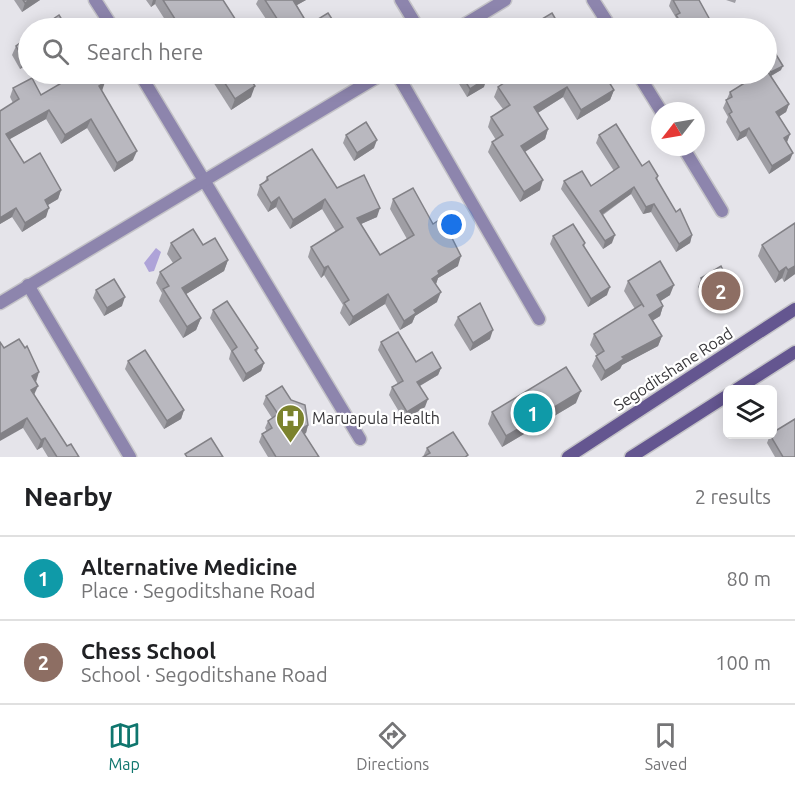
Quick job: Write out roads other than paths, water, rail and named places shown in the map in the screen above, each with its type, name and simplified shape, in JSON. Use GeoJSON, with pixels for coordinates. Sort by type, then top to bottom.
{"type":"FeatureCollection","features":[{"type":"Feature","properties":{"kind":"main road","name":"Segoditshane Road"},"geometry":{"type":"LineString","coordinates":[[568,457],[795,309]]}},
{"type":"Feature","properties":{"kind":"main road"},"geometry":{"type":"LineString","coordinates":[[745,385],[795,352]]}},
{"type":"Feature","properties":{"kind":"main road"},"geometry":{"type":"LineString","coordinates":[[631,457],[723,398]]}},
{"type":"Feature","properties":{"kind":"street"},"geometry":{"type":"LineString","coordinates":[[95,0],[106,18]]}},
{"type":"Feature","properties":{"kind":"street"},"geometry":{"type":"LineString","coordinates":[[401,0],[412,18]]}},
{"type":"Feature","properties":{"kind":"street"},"geometry":{"type":"LineString","coordinates":[[475,18],[505,0]]}},
{"type":"Feature","properties":{"kind":"street"},"geometry":{"type":"LineString","coordinates":[[593,0],[604,18]]}},
{"type":"Feature","properties":{"kind":"street"},"geometry":{"type":"LineString","coordinates":[[147,84],[206,178],[360,440]]}},
{"type":"Feature","properties":{"kind":"street"},"geometry":{"type":"LineString","coordinates":[[0,303],[365,84]]}},
{"type":"Feature","properties":{"kind":"street"},"geometry":{"type":"LineString","coordinates":[[404,84],[539,319]]}},
{"type":"Feature","properties":{"kind":"street"},"geometry":{"type":"LineString","coordinates":[[644,84],[655,102]]}},
{"type":"Feature","properties":{"kind":"street"},"geometry":{"type":"LineString","coordinates":[[688,156],[722,211]]}},
{"type":"Feature","properties":{"kind":"street"},"geometry":{"type":"LineString","coordinates":[[28,285],[130,457]]}},
{"type":"Feature","properties":{"kind":"place","name":"Chess School"},"geometry":{"type":"Point","coordinates":[721,291]}},
{"type":"Feature","properties":{"kind":"place","name":"Alternative Medicine"},"geometry":{"type":"Point","coordinates":[533,413]}},
{"type":"Feature","properties":{"kind":"place","name":"Maruapula Health"},"geometry":{"type":"Point","coordinates":[291,444]}}]}
